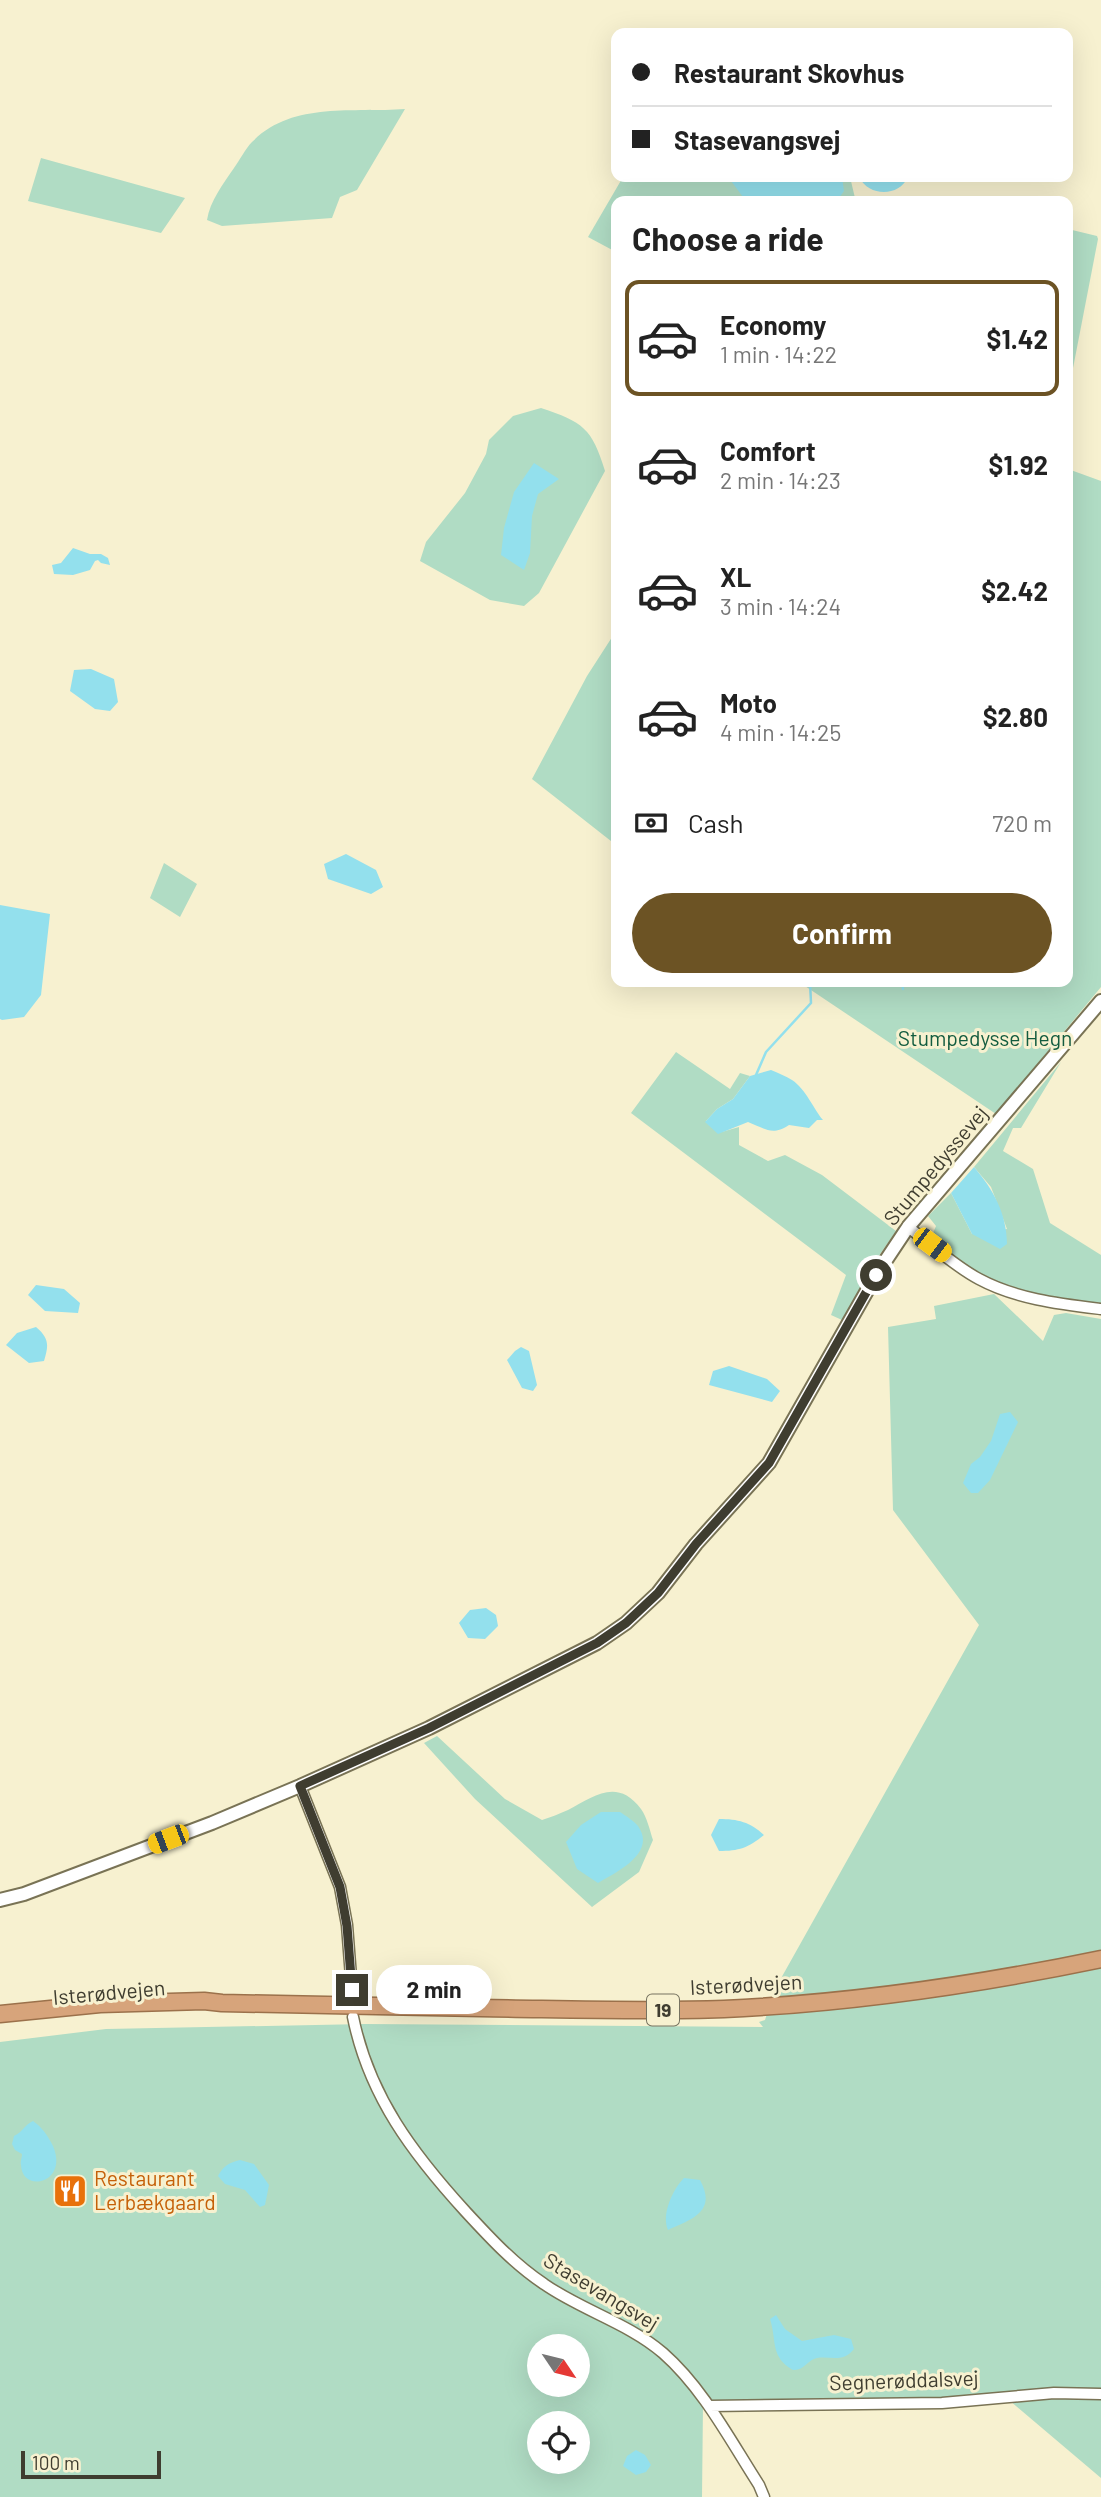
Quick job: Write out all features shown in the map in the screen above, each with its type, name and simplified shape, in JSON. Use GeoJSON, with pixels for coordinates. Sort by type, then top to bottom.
{"type":"FeatureCollection","features":[{"type":"Feature","properties":{"kind":"highway","name":"Isterødvejen"},"geometry":{"type":"LineString","coordinates":[[0,2014],[100,2004],[204,2001],[622,2011],[723,2009],[919,1992],[1101,1959]]}},
{"type":"Feature","properties":{"kind":"highway","name":"Isterødvejen"},"geometry":{"type":"LineString","coordinates":[[0,2025],[117,2011],[204,2007],[222,2003]]}},
{"type":"Feature","properties":{"kind":"street","name":"Stumpedyssevej"},"geometry":{"type":"LineString","coordinates":[[0,1900],[24,1894],[212,1823],[300,1786],[429,1728],[597,1643],[626,1623],[658,1593],[696,1544],[769,1463],[876,1275],[908,1227],[1101,1001]]}},
{"type":"Feature","properties":{"kind":"street"},"geometry":{"type":"LineString","coordinates":[[908,1227],[977,1278],[1000,1289],[1031,1298],[1101,1310]]}},
{"type":"Feature","properties":{"kind":"street"},"geometry":{"type":"LineString","coordinates":[[300,1786],[340,1887],[347,1926],[352,1990]]}},
{"type":"Feature","properties":{"kind":"street","name":"Stasevangsvej"},"geometry":{"type":"LineString","coordinates":[[354,2017],[360,2050],[394,2123],[438,2181],[499,2248],[544,2285],[632,2332],[682,2371],[709,2406],[760,2485],[764,2497]]}},
{"type":"Feature","properties":{"kind":"street","name":"Segnerøddalsvej"},"geometry":{"type":"LineString","coordinates":[[709,2406],[942,2403],[1055,2393],[1101,2394]]}},
{"type":"Feature","properties":{"kind":"green space"},"geometry":{"type":"Polygon","coordinates":[[[405,109],[357,190],[340,197],[332,218],[222,226],[207,220],[218,193],[245,151],[268,129],[285,120],[324,112],[405,109]]]}},
{"type":"Feature","properties":{"kind":"green space"},"geometry":{"type":"Polygon","coordinates":[[[41,158],[185,198],[161,233],[28,201],[41,158]]]}},
{"type":"Feature","properties":{"kind":"green space"},"geometry":{"type":"Polygon","coordinates":[[[620,182],[851,182],[855,196],[612,196],[620,182]]]}},
{"type":"Feature","properties":{"kind":"green space"},"geometry":{"type":"Polygon","coordinates":[[[611,198],[611,249],[588,237],[611,198]]]}},
{"type":"Feature","properties":{"kind":"green space"},"geometry":{"type":"Polygon","coordinates":[[[1073,230],[1097,236],[1073,368],[1073,230]]]}},
{"type":"Feature","properties":{"kind":"green space"},"geometry":{"type":"Polygon","coordinates":[[[541,408],[567,418],[584,429],[595,445],[605,471],[539,593],[524,606],[490,600],[420,561],[426,542],[465,493],[486,454],[489,440],[513,416],[541,408]]]}},
{"type":"Feature","properties":{"kind":"green space","name":"Stumpedysse Hegn"},"geometry":{"type":"Polygon","coordinates":[[[1073,471],[1101,481],[1101,987],[996,1114],[806,987],[1073,987],[1073,471]]]}},
{"type":"Feature","properties":{"kind":"green space"},"geometry":{"type":"Polygon","coordinates":[[[611,639],[611,841],[532,779],[587,676],[611,639]]]}},
{"type":"Feature","properties":{"kind":"green space"},"geometry":{"type":"Polygon","coordinates":[[[164,863],[197,884],[180,917],[150,898],[164,863]]]}},
{"type":"Feature","properties":{"kind":"green space"},"geometry":{"type":"Polygon","coordinates":[[[676,1052],[730,1089],[740,1073],[750,1076],[733,1099],[717,1109],[706,1121],[718,1133],[739,1127],[739,1145],[768,1161],[785,1155],[822,1175],[896,1231],[874,1263],[842,1320],[831,1315],[846,1275],[631,1113],[676,1052]]]}},
{"type":"Feature","properties":{"kind":"green space"},"geometry":{"type":"Polygon","coordinates":[[[1061,1062],[1021,1128],[1013,1128],[1003,1151],[1033,1169],[1050,1223],[1101,1255],[1101,1303],[1038,1295],[1007,1287],[979,1275],[931,1238],[936,1226],[928,1216],[951,1193],[972,1234],[1007,1229],[991,1187],[974,1167],[1061,1062]]]}},
{"type":"Feature","properties":{"kind":"green space"},"geometry":{"type":"Polygon","coordinates":[[[994,1294],[1043,1341],[1054,1315],[1066,1313],[1101,1319],[1101,2478],[1009,2400],[703,2404],[702,2497],[0,2497],[0,2042],[106,2029],[365,2024],[763,2027],[759,2022],[765,2020],[775,1989],[979,1625],[893,1510],[888,1327],[936,1319],[934,1306],[994,1294]]]}},
{"type":"Feature","properties":{"kind":"green space"},"geometry":{"type":"Polygon","coordinates":[[[437,1736],[505,1799],[542,1820],[605,1793],[623,1794],[632,1799],[643,1812],[653,1840],[639,1872],[592,1907],[475,1799],[424,1743],[437,1736]]]}},
{"type":"Feature","properties":{"kind":"water"},"geometry":{"type":"Polygon","coordinates":[[[732,182],[843,182],[844,191],[840,196],[742,196],[732,182]]]}},
{"type":"Feature","properties":{"kind":"water"},"geometry":{"type":"Polygon","coordinates":[[[863,182],[905,182],[898,188],[884,192],[863,182]]]}},
{"type":"Feature","properties":{"kind":"water"},"geometry":{"type":"Polygon","coordinates":[[[534,463],[559,479],[538,494],[532,516],[530,553],[524,570],[501,555],[504,528],[514,492],[534,463]]]}},
{"type":"Feature","properties":{"kind":"water"},"geometry":{"type":"Polygon","coordinates":[[[73,548],[90,554],[101,554],[108,558],[110,565],[98,560],[90,570],[73,575],[54,574],[52,565],[61,563],[73,548]]]}},
{"type":"Feature","properties":{"kind":"water"},"geometry":{"type":"Polygon","coordinates":[[[91,669],[114,679],[118,702],[110,711],[95,709],[70,691],[74,670],[91,669]]]}},
{"type":"Feature","properties":{"kind":"water"},"geometry":{"type":"Polygon","coordinates":[[[346,854],[376,870],[383,887],[371,894],[328,879],[324,864],[346,854]]]}},
{"type":"Feature","properties":{"kind":"water"},"geometry":{"type":"Polygon","coordinates":[[[0,905],[50,914],[41,995],[24,1017],[2,1020],[0,1019],[0,905]]]}},
{"type":"Feature","properties":{"kind":"water"},"geometry":{"type":"Polygon","coordinates":[[[771,1070],[797,1084],[823,1120],[817,1120],[809,1128],[789,1125],[773,1131],[748,1122],[718,1134],[705,1122],[717,1109],[733,1099],[750,1076],[771,1070]]]}},
{"type":"Feature","properties":{"kind":"water"},"geometry":{"type":"Polygon","coordinates":[[[974,1167],[993,1193],[1002,1212],[1007,1244],[1000,1249],[972,1234],[951,1193],[974,1167]]]}},
{"type":"Feature","properties":{"kind":"water"},"geometry":{"type":"Polygon","coordinates":[[[36,1285],[64,1289],[80,1303],[78,1313],[45,1311],[28,1295],[36,1285]]]}},
{"type":"Feature","properties":{"kind":"water"},"geometry":{"type":"Polygon","coordinates":[[[36,1327],[46,1338],[47,1350],[44,1361],[29,1363],[6,1345],[17,1333],[36,1327]]]}},
{"type":"Feature","properties":{"kind":"water"},"geometry":{"type":"Polygon","coordinates":[[[521,1347],[529,1351],[537,1385],[533,1391],[522,1388],[507,1360],[521,1347]]]}},
{"type":"Feature","properties":{"kind":"water"},"geometry":{"type":"Polygon","coordinates":[[[729,1366],[767,1379],[780,1391],[772,1402],[709,1385],[713,1371],[729,1366]]]}},
{"type":"Feature","properties":{"kind":"water"},"geometry":{"type":"Polygon","coordinates":[[[1010,1412],[1018,1422],[990,1480],[978,1493],[971,1493],[963,1483],[971,1464],[980,1457],[991,1441],[1000,1414],[1010,1412]]]}},
{"type":"Feature","properties":{"kind":"water"},"geometry":{"type":"Polygon","coordinates":[[[486,1608],[496,1615],[498,1626],[485,1639],[468,1638],[459,1623],[470,1610],[486,1608]]]}},
{"type":"Feature","properties":{"kind":"water"},"geometry":{"type":"Polygon","coordinates":[[[601,1812],[620,1812],[638,1826],[643,1836],[639,1853],[624,1867],[598,1883],[577,1869],[566,1842],[581,1825],[601,1812]]]}},
{"type":"Feature","properties":{"kind":"water"},"geometry":{"type":"Polygon","coordinates":[[[719,1819],[743,1822],[764,1835],[743,1848],[719,1851],[711,1835],[719,1819]]]}},
{"type":"Feature","properties":{"kind":"water"},"geometry":{"type":"Polygon","coordinates":[[[33,2121],[49,2139],[56,2159],[55,2169],[50,2176],[36,2181],[23,2174],[22,2154],[15,2150],[12,2144],[14,2136],[33,2121]]]}},
{"type":"Feature","properties":{"kind":"water"},"geometry":{"type":"Polygon","coordinates":[[[240,2160],[254,2164],[269,2185],[265,2205],[260,2207],[245,2190],[225,2184],[218,2176],[227,2165],[240,2160]]]}},
{"type":"Feature","properties":{"kind":"water"},"geometry":{"type":"Polygon","coordinates":[[[684,2178],[700,2180],[705,2191],[704,2207],[694,2218],[668,2230],[666,2217],[669,2202],[684,2178]]]}},
{"type":"Feature","properties":{"kind":"water"},"geometry":{"type":"Polygon","coordinates":[[[776,2315],[785,2329],[802,2341],[834,2335],[851,2339],[854,2349],[846,2356],[817,2358],[800,2369],[793,2370],[777,2354],[770,2319],[776,2315]]]}},
{"type":"Feature","properties":{"kind":"water"},"geometry":{"type":"Polygon","coordinates":[[[636,2450],[645,2455],[651,2465],[646,2472],[636,2475],[623,2466],[627,2456],[636,2450]]]}},
{"type":"Feature","properties":{"kind":"waterway"},"geometry":{"type":"LineString","coordinates":[[756,1075],[766,1052],[811,1003],[810,987]]}},
{"type":"Feature","properties":{"kind":"place","name":"Restaurant Lerbækgaard"},"geometry":{"type":"Point","coordinates":[70,2191]}},
{"type":"Feature","properties":{"kind":"route"},"geometry":{"type":"LineString","coordinates":[[352,1990],[347,1926],[340,1887],[300,1786],[429,1728],[597,1643],[626,1623],[658,1593],[696,1544],[743,1495],[769,1463],[876,1275]]}}]}
